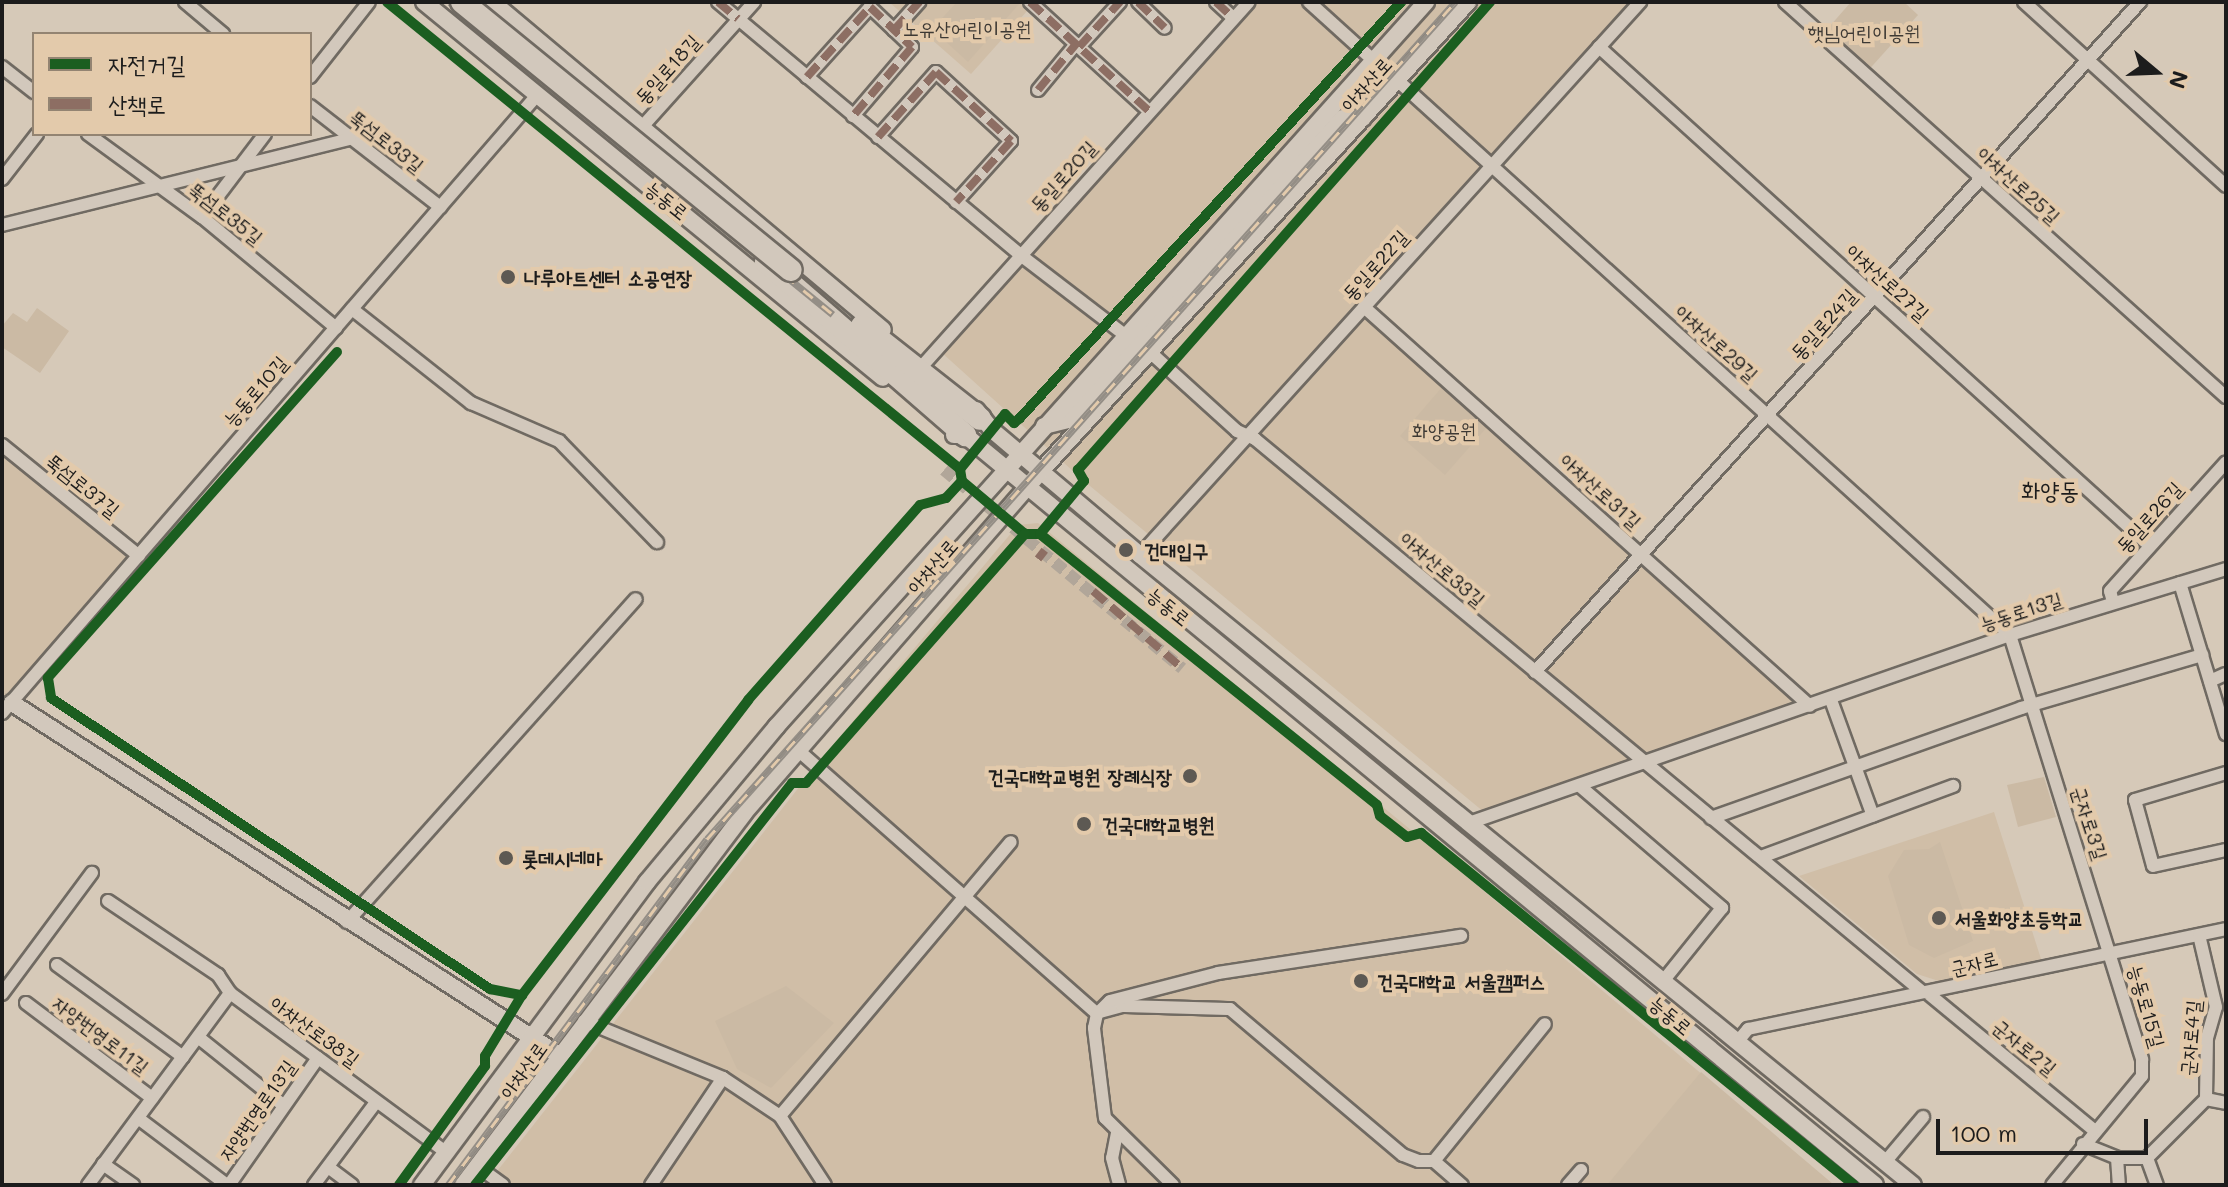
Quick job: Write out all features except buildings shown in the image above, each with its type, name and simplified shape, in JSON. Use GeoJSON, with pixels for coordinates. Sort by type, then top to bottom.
{"type":"FeatureCollection","features":[{"type":"Feature","properties":{"kind":"highway"},"geometry":{"type":"LineString","coordinates":[[450,2],[788,273]]}},
{"type":"Feature","properties":{"kind":"highway"},"geometry":{"type":"LineString","coordinates":[[462,2],[788,273]]}},
{"type":"Feature","properties":{"kind":"highway","name":"능동로"},"geometry":{"type":"LineString","coordinates":[[788,273],[973,427]]}},
{"type":"Feature","properties":{"kind":"main road","name":"능동로"},"geometry":{"type":"LineString","coordinates":[[424,2],[952,434],[973,427],[1019,453],[1913,1185]]}},
{"type":"Feature","properties":{"kind":"main road","name":"능동로"},"geometry":{"type":"LineString","coordinates":[[492,2],[973,404],[973,427],[1004,471],[1875,1185]]}},
{"type":"Feature","properties":{"kind":"main road","name":"아차산로"},"geometry":{"type":"LineString","coordinates":[[422,1185],[530,1035],[647,882],[776,727],[1426,2]]}},
{"type":"Feature","properties":{"kind":"main road","name":"아차산로"},"geometry":{"type":"LineString","coordinates":[[463,1185],[584,1021],[799,751],[1041,471],[1468,2]]}},
{"type":"Feature","properties":{"kind":"main road"},"geometry":{"type":"LineString","coordinates":[[1339,98],[1343,118]]}},
{"type":"Feature","properties":{"kind":"main road"},"geometry":{"type":"LineString","coordinates":[[1044,426],[1068,420],[1343,118],[1363,118]]}},
{"type":"Feature","properties":{"kind":"main road"},"geometry":{"type":"LineString","coordinates":[[1067,444],[1068,420]]}},
{"type":"Feature","properties":{"kind":"main road"},"geometry":{"type":"LineString","coordinates":[[7,708],[559,1055]]}},
{"type":"Feature","properties":{"kind":"main road"},"geometry":{"type":"LineString","coordinates":[[1414,805],[1425,787]]}},
{"type":"Feature","properties":{"kind":"street"},"geometry":{"type":"LineString","coordinates":[[185,2],[221,32]]}},
{"type":"Feature","properties":{"kind":"street"},"geometry":{"type":"LineString","coordinates":[[312,74],[369,2]]}},
{"type":"Feature","properties":{"kind":"street"},"geometry":{"type":"LineString","coordinates":[[718,2],[1019,254],[1125,335]]}},
{"type":"Feature","properties":{"kind":"street","name":"동일로18길"},"geometry":{"type":"LineString","coordinates":[[642,127],[754,2]]}},
{"type":"Feature","properties":{"kind":"street"},"geometry":{"type":"LineString","coordinates":[[894,30],[919,2]]}},
{"type":"Feature","properties":{"kind":"street"},"geometry":{"type":"LineString","coordinates":[[1038,90],[1120,2]]}},
{"type":"Feature","properties":{"kind":"street"},"geometry":{"type":"LineString","coordinates":[[1138,2],[1165,28]]}},
{"type":"Feature","properties":{"kind":"street"},"geometry":{"type":"LineString","coordinates":[[1216,2],[1233,18]]}},
{"type":"Feature","properties":{"kind":"street","name":"동일로20길"},"geometry":{"type":"LineString","coordinates":[[924,364],[1019,254],[1249,2]]}},
{"type":"Feature","properties":{"kind":"street"},"geometry":{"type":"LineString","coordinates":[[1309,2],[1373,60]]}},
{"type":"Feature","properties":{"kind":"street","name":"동일로22길"},"geometry":{"type":"LineString","coordinates":[[1140,555],[1640,2]]}},
{"type":"Feature","properties":{"kind":"street","name":"아차산로25길"},"geometry":{"type":"LineString","coordinates":[[1785,2],[2226,397]]}},
{"type":"Feature","properties":{"kind":"street"},"geometry":{"type":"LineString","coordinates":[[2024,2],[2226,186]]}},
{"type":"Feature","properties":{"kind":"street","name":"동일로24길"},"geometry":{"type":"LineString","coordinates":[[1535,672],[2140,2]]}},
{"type":"Feature","properties":{"kind":"street"},"geometry":{"type":"LineString","coordinates":[[1038,5],[1149,111]]}},
{"type":"Feature","properties":{"kind":"street"},"geometry":{"type":"LineString","coordinates":[[807,77],[870,7],[912,47],[853,116]]}},
{"type":"Feature","properties":{"kind":"street","name":"아차산로27길"},"geometry":{"type":"LineString","coordinates":[[1599,47],[2150,546]]}},
{"type":"Feature","properties":{"kind":"street"},"geometry":{"type":"LineString","coordinates":[[2,67],[32,90]]}},
{"type":"Feature","properties":{"kind":"street"},"geometry":{"type":"LineString","coordinates":[[878,137],[936,72],[1011,141],[956,202]]}},
{"type":"Feature","properties":{"kind":"street","name":"아차산로29길"},"geometry":{"type":"LineString","coordinates":[[1397,80],[2010,635]]}},
{"type":"Feature","properties":{"kind":"street","name":"능동로10길"},"geometry":{"type":"LineString","coordinates":[[7,708],[538,94]]}},
{"type":"Feature","properties":{"kind":"street","name":"뚝섬로33길"},"geometry":{"type":"LineString","coordinates":[[312,108],[440,207]]}},
{"type":"Feature","properties":{"kind":"street"},"geometry":{"type":"LineString","coordinates":[[2,179],[35,136]]}},
{"type":"Feature","properties":{"kind":"street","name":"뚝섬로35길"},"geometry":{"type":"LineString","coordinates":[[91,136],[202,217],[336,328]]}},
{"type":"Feature","properties":{"kind":"street"},"geometry":{"type":"LineString","coordinates":[[202,217],[263,136]]}},
{"type":"Feature","properties":{"kind":"street"},"geometry":{"type":"LineString","coordinates":[[2,225],[153,184],[239,167],[350,139]]}},
{"type":"Feature","properties":{"kind":"street","name":"아차산로31길"},"geometry":{"type":"LineString","coordinates":[[1364,307],[1810,706]]}},
{"type":"Feature","properties":{"kind":"street"},"geometry":{"type":"LineString","coordinates":[[352,309],[471,403],[559,441],[657,542]]}},
{"type":"Feature","properties":{"kind":"street","name":"아차산로33길"},"geometry":{"type":"LineString","coordinates":[[1151,353],[1926,993]]}},
{"type":"Feature","properties":{"kind":"street","name":"뚝섬로37길"},"geometry":{"type":"LineString","coordinates":[[2,445],[139,556]]}},
{"type":"Feature","properties":{"kind":"street","name":"동일로26길"},"geometry":{"type":"LineString","coordinates":[[2113,602],[2110,591],[2226,462]]}},
{"type":"Feature","properties":{"kind":"street","name":"능동로13길"},"geometry":{"type":"LineString","coordinates":[[1469,823],[1647,765],[2010,635],[2226,569]]}},
{"type":"Feature","properties":{"kind":"street"},"geometry":{"type":"LineString","coordinates":[[2180,583],[2226,734]]}},
{"type":"Feature","properties":{"kind":"street"},"geometry":{"type":"LineString","coordinates":[[347,922],[636,599]]}},
{"type":"Feature","properties":{"kind":"street","name":"군자로3길"},"geometry":{"type":"LineString","coordinates":[[2010,635],[2110,950]]}},
{"type":"Feature","properties":{"kind":"street"},"geometry":{"type":"LineString","coordinates":[[1711,818],[2021,708],[2031,709],[2202,655]]}},
{"type":"Feature","properties":{"kind":"street"},"geometry":{"type":"LineString","coordinates":[[2210,681],[2226,674]]}},
{"type":"Feature","properties":{"kind":"street"},"geometry":{"type":"LineString","coordinates":[[1831,700],[1873,816]]}},
{"type":"Feature","properties":{"kind":"street"},"geometry":{"type":"LineString","coordinates":[[799,751],[1097,1014]]}},
{"type":"Feature","properties":{"kind":"street"},"geometry":{"type":"LineString","coordinates":[[2226,773],[2135,800],[2153,866],[2226,850]]}},
{"type":"Feature","properties":{"kind":"street"},"geometry":{"type":"LineString","coordinates":[[1761,857],[1953,786]]}},
{"type":"Feature","properties":{"kind":"street"},"geometry":{"type":"LineString","coordinates":[[1581,787],[1722,908],[1663,981]]}},
{"type":"Feature","properties":{"kind":"street"},"geometry":{"type":"LineString","coordinates":[[780,1116],[967,901],[1011,842]]}},
{"type":"Feature","properties":{"kind":"street"},"geometry":{"type":"LineString","coordinates":[[2,994],[92,873]]}},
{"type":"Feature","properties":{"kind":"street"},"geometry":{"type":"LineString","coordinates":[[108,901],[218,975],[230,993]]}},
{"type":"Feature","properties":{"kind":"street","name":"군자로"},"geometry":{"type":"LineString","coordinates":[[1738,1041],[1748,1029],[1926,993],[2110,950],[2226,929]]}},
{"type":"Feature","properties":{"kind":"street","name":"군자로4길"},"geometry":{"type":"LineString","coordinates":[[2147,1158],[2206,1099],[2207,1038],[2216,1007],[2199,935]]}},
{"type":"Feature","properties":{"kind":"street"},"geometry":{"type":"LineString","coordinates":[[1173,1185],[1117,1133],[1103,1113],[1094,1038],[1097,1014],[1110,1001],[1146,988],[1299,958],[1461,936]]}},
{"type":"Feature","properties":{"kind":"street","name":"능동로15길"},"geometry":{"type":"LineString","coordinates":[[2052,1185],[2094,1130],[2142,1076],[2142,1060],[2110,950]]}},
{"type":"Feature","properties":{"kind":"street","name":"자양번영로11길"},"geometry":{"type":"LineString","coordinates":[[57,965],[183,1057]]}},
{"type":"Feature","properties":{"kind":"street","name":"자양번영로11길"},"geometry":{"type":"LineString","coordinates":[[88,1185],[230,993]]}},
{"type":"Feature","properties":{"kind":"street","name":"아차산로38길"},"geometry":{"type":"LineString","coordinates":[[230,993],[446,1152]]}},
{"type":"Feature","properties":{"kind":"street","name":"군자로2길"},"geometry":{"type":"LineString","coordinates":[[1926,993],[2094,1130]]}},
{"type":"Feature","properties":{"kind":"street","name":"자양번영로11길"},"geometry":{"type":"LineString","coordinates":[[26,1003],[152,1098]]}},
{"type":"Feature","properties":{"kind":"street"},"geometry":{"type":"LineString","coordinates":[[1097,1014],[1122,1006],[1230,1009],[1403,1155],[1434,1161],[1462,1185]]}},
{"type":"Feature","properties":{"kind":"street"},"geometry":{"type":"LineString","coordinates":[[584,1021],[723,1078],[780,1116],[825,1185]]}},
{"type":"Feature","properties":{"kind":"street"},"geometry":{"type":"LineString","coordinates":[[1434,1161],[1545,1024]]}},
{"type":"Feature","properties":{"kind":"street"},"geometry":{"type":"LineString","coordinates":[[198,1037],[284,1106]]}},
{"type":"Feature","properties":{"kind":"street","name":"자양번영로13길"},"geometry":{"type":"LineString","coordinates":[[228,1185],[318,1058]]}},
{"type":"Feature","properties":{"kind":"street"},"geometry":{"type":"LineString","coordinates":[[651,1185],[723,1078]]}},
{"type":"Feature","properties":{"kind":"street","name":"군자로4길"},"geometry":{"type":"LineString","coordinates":[[2206,1099],[2226,1103]]}},
{"type":"Feature","properties":{"kind":"street"},"geometry":{"type":"LineString","coordinates":[[314,1185],[376,1102]]}},
{"type":"Feature","properties":{"kind":"street"},"geometry":{"type":"LineString","coordinates":[[1885,1162],[1923,1117]]}},
{"type":"Feature","properties":{"kind":"street"},"geometry":{"type":"LineString","coordinates":[[138,1118],[228,1185]]}},
{"type":"Feature","properties":{"kind":"street"},"geometry":{"type":"LineString","coordinates":[[1117,1133],[1112,1158],[1119,1185]]}},
{"type":"Feature","properties":{"kind":"street"},"geometry":{"type":"LineString","coordinates":[[2083,1144],[2117,1158],[2147,1158],[2157,1185]]}},
{"type":"Feature","properties":{"kind":"street"},"geometry":{"type":"LineString","coordinates":[[2117,1158],[2119,1185]]}},
{"type":"Feature","properties":{"kind":"street"},"geometry":{"type":"LineString","coordinates":[[103,1164],[133,1185]]}},
{"type":"Feature","properties":{"kind":"street"},"geometry":{"type":"LineString","coordinates":[[477,1166],[503,1185]]}},
{"type":"Feature","properties":{"kind":"street"},"geometry":{"type":"LineString","coordinates":[[328,1167],[352,1185]]}},
{"type":"Feature","properties":{"kind":"street"},"geometry":{"type":"LineString","coordinates":[[1568,1185],[1581,1170]]}},
{"type":"Feature","properties":{"kind":"shaded area"},"geometry":{"type":"Polygon","coordinates":[[[889,2],[1035,2],[971,74],[889,2]]]}},
{"type":"Feature","properties":{"kind":"shaded area"},"geometry":{"type":"Polygon","coordinates":[[[1252,2],[1639,2],[1360,309],[1810,706],[1490,817],[1084,481],[941,352],[1252,2]]]}},
{"type":"Feature","properties":{"kind":"shaded area"},"geometry":{"type":"Polygon","coordinates":[[[2,445],[139,556],[2,713],[2,445]]]}},
{"type":"Feature","properties":{"kind":"shaded area","name":"건국대학교 서울캠퍼스"},"geometry":{"type":"Polygon","coordinates":[[[1038,523],[1417,835],[1834,1185],[509,1185],[494,1175],[822,758],[1018,525],[1038,523]]]}},
{"type":"Feature","properties":{"kind":"shaded area","name":"서울화양초등학교"},"geometry":{"type":"Polygon","coordinates":[[[1994,812],[2041,959],[1945,983],[1917,974],[1799,876],[1994,812]]]}},
{"type":"Feature","properties":{"kind":"green space","name":"노유산어린이공원"},"geometry":{"type":"Polygon","coordinates":[[[957,2],[1020,3],[968,62],[932,29],[957,2]]]}},
{"type":"Feature","properties":{"kind":"green space","name":"햇님어린이공원"},"geometry":{"type":"Polygon","coordinates":[[[1851,2],[1904,2],[1918,15],[1865,74],[1822,35],[1851,2]]]}},
{"type":"Feature","properties":{"kind":"green space"},"geometry":{"type":"Polygon","coordinates":[[[37,308],[69,331],[40,373],[2,347],[2,326],[13,313],[27,322],[37,308]]]}},
{"type":"Feature","properties":{"kind":"green space","name":"화양공원"},"geometry":{"type":"Polygon","coordinates":[[[1443,386],[1489,425],[1445,475],[1400,436],[1443,386]]]}},
{"type":"Feature","properties":{"kind":"green space"},"geometry":{"type":"Polygon","coordinates":[[[2044,777],[2056,817],[2018,827],[2007,785],[2044,777]]]}},
{"type":"Feature","properties":{"kind":"green space"},"geometry":{"type":"Polygon","coordinates":[[[1940,842],[1973,941],[1934,958],[1909,945],[1888,876],[1904,850],[1929,849],[1940,842]]]}},
{"type":"Feature","properties":{"kind":"green space"},"geometry":{"type":"Polygon","coordinates":[[[786,986],[834,1023],[771,1088],[737,1069],[715,1021],[786,986]]]}},
{"type":"Feature","properties":{"kind":"green space"},"geometry":{"type":"Polygon","coordinates":[[[1701,1072],[1754,1117],[1834,1185],[1607,1185],[1701,1072]]]}},
{"type":"Feature","properties":{"kind":"tunnel"},"geometry":{"type":"LineString","coordinates":[[944,470],[1182,668]]}},
{"type":"Feature","properties":{"kind":"railway"},"geometry":{"type":"LineString","coordinates":[[450,2],[833,314]]}},
{"type":"Feature","properties":{"kind":"railway"},"geometry":{"type":"LineString","coordinates":[[448,1185],[707,839],[1455,2]]}},
{"type":"Feature","properties":{"kind":"marked path"},"geometry":{"type":"LineString","coordinates":[[718,2],[738,19]]}},
{"type":"Feature","properties":{"kind":"marked path"},"geometry":{"type":"LineString","coordinates":[[894,30],[919,2]]}},
{"type":"Feature","properties":{"kind":"marked path"},"geometry":{"type":"LineString","coordinates":[[1030,2],[1149,111]]}},
{"type":"Feature","properties":{"kind":"marked path"},"geometry":{"type":"LineString","coordinates":[[1079,47],[1120,2]]}},
{"type":"Feature","properties":{"kind":"marked path"},"geometry":{"type":"LineString","coordinates":[[1138,2],[1165,28]]}},
{"type":"Feature","properties":{"kind":"marked path"},"geometry":{"type":"LineString","coordinates":[[1216,2],[1233,18]]}},
{"type":"Feature","properties":{"kind":"marked path"},"geometry":{"type":"LineString","coordinates":[[807,77],[870,7],[912,47],[853,116]]}},
{"type":"Feature","properties":{"kind":"marked path"},"geometry":{"type":"LineString","coordinates":[[1038,90],[1076,44]]}},
{"type":"Feature","properties":{"kind":"marked path"},"geometry":{"type":"LineString","coordinates":[[878,137],[936,72],[1011,141],[956,202]]}},
{"type":"Feature","properties":{"kind":"marked path"},"geometry":{"type":"LineString","coordinates":[[1038,559],[1045,550]]}},
{"type":"Feature","properties":{"kind":"marked path"},"geometry":{"type":"LineString","coordinates":[[1093,591],[1182,668]]}},
{"type":"Feature","properties":{"kind":"cycle path"},"geometry":{"type":"LineString","coordinates":[[387,2],[960,469],[962,481],[1025,534],[1040,534],[1377,805],[1380,816],[1407,837],[1421,833],[1854,1185]]}},
{"type":"Feature","properties":{"kind":"cycle path"},"geometry":{"type":"LineString","coordinates":[[960,469],[1005,414],[1014,423],[1020,418],[1401,2]]}},
{"type":"Feature","properties":{"kind":"cycle path"},"geometry":{"type":"LineString","coordinates":[[1040,534],[1084,481],[1078,470],[1490,2]]}},
{"type":"Feature","properties":{"kind":"cycle path"},"geometry":{"type":"LineString","coordinates":[[337,352],[48,678],[51,698],[490,989],[522,995]]}},
{"type":"Feature","properties":{"kind":"cycle path"},"geometry":{"type":"LineString","coordinates":[[399,1185],[485,1066],[485,1056],[522,995],[748,700],[920,505],[946,498],[962,481]]}},
{"type":"Feature","properties":{"kind":"cycle path"},"geometry":{"type":"LineString","coordinates":[[475,1185],[792,783],[806,783],[1025,534]]}},
{"type":"Feature","properties":{"kind":"place","name":"나루아트센터 소공연장"},"geometry":{"type":"Point","coordinates":[508,277]}},
{"type":"Feature","properties":{"kind":"place","name":"건대입구"},"geometry":{"type":"Point","coordinates":[1126,550]}},
{"type":"Feature","properties":{"kind":"place","name":"건국대학교병원 장례식장"},"geometry":{"type":"Point","coordinates":[1190,776]}},
{"type":"Feature","properties":{"kind":"place","name":"건국대학교병원"},"geometry":{"type":"Point","coordinates":[1084,824]}},
{"type":"Feature","properties":{"kind":"place","name":"롯데시네마"},"geometry":{"type":"Point","coordinates":[506,858]}},
{"type":"Feature","properties":{"kind":"place","name":"서울화양초등학교"},"geometry":{"type":"Point","coordinates":[1939,918]}},
{"type":"Feature","properties":{"kind":"place","name":"건국대학교 서울캠퍼스"},"geometry":{"type":"Point","coordinates":[1361,981]}},
{"type":"Feature","properties":{"kind":"district","name":"화양동"},"geometry":{"type":"Point","coordinates":[2050,490]}}]}
